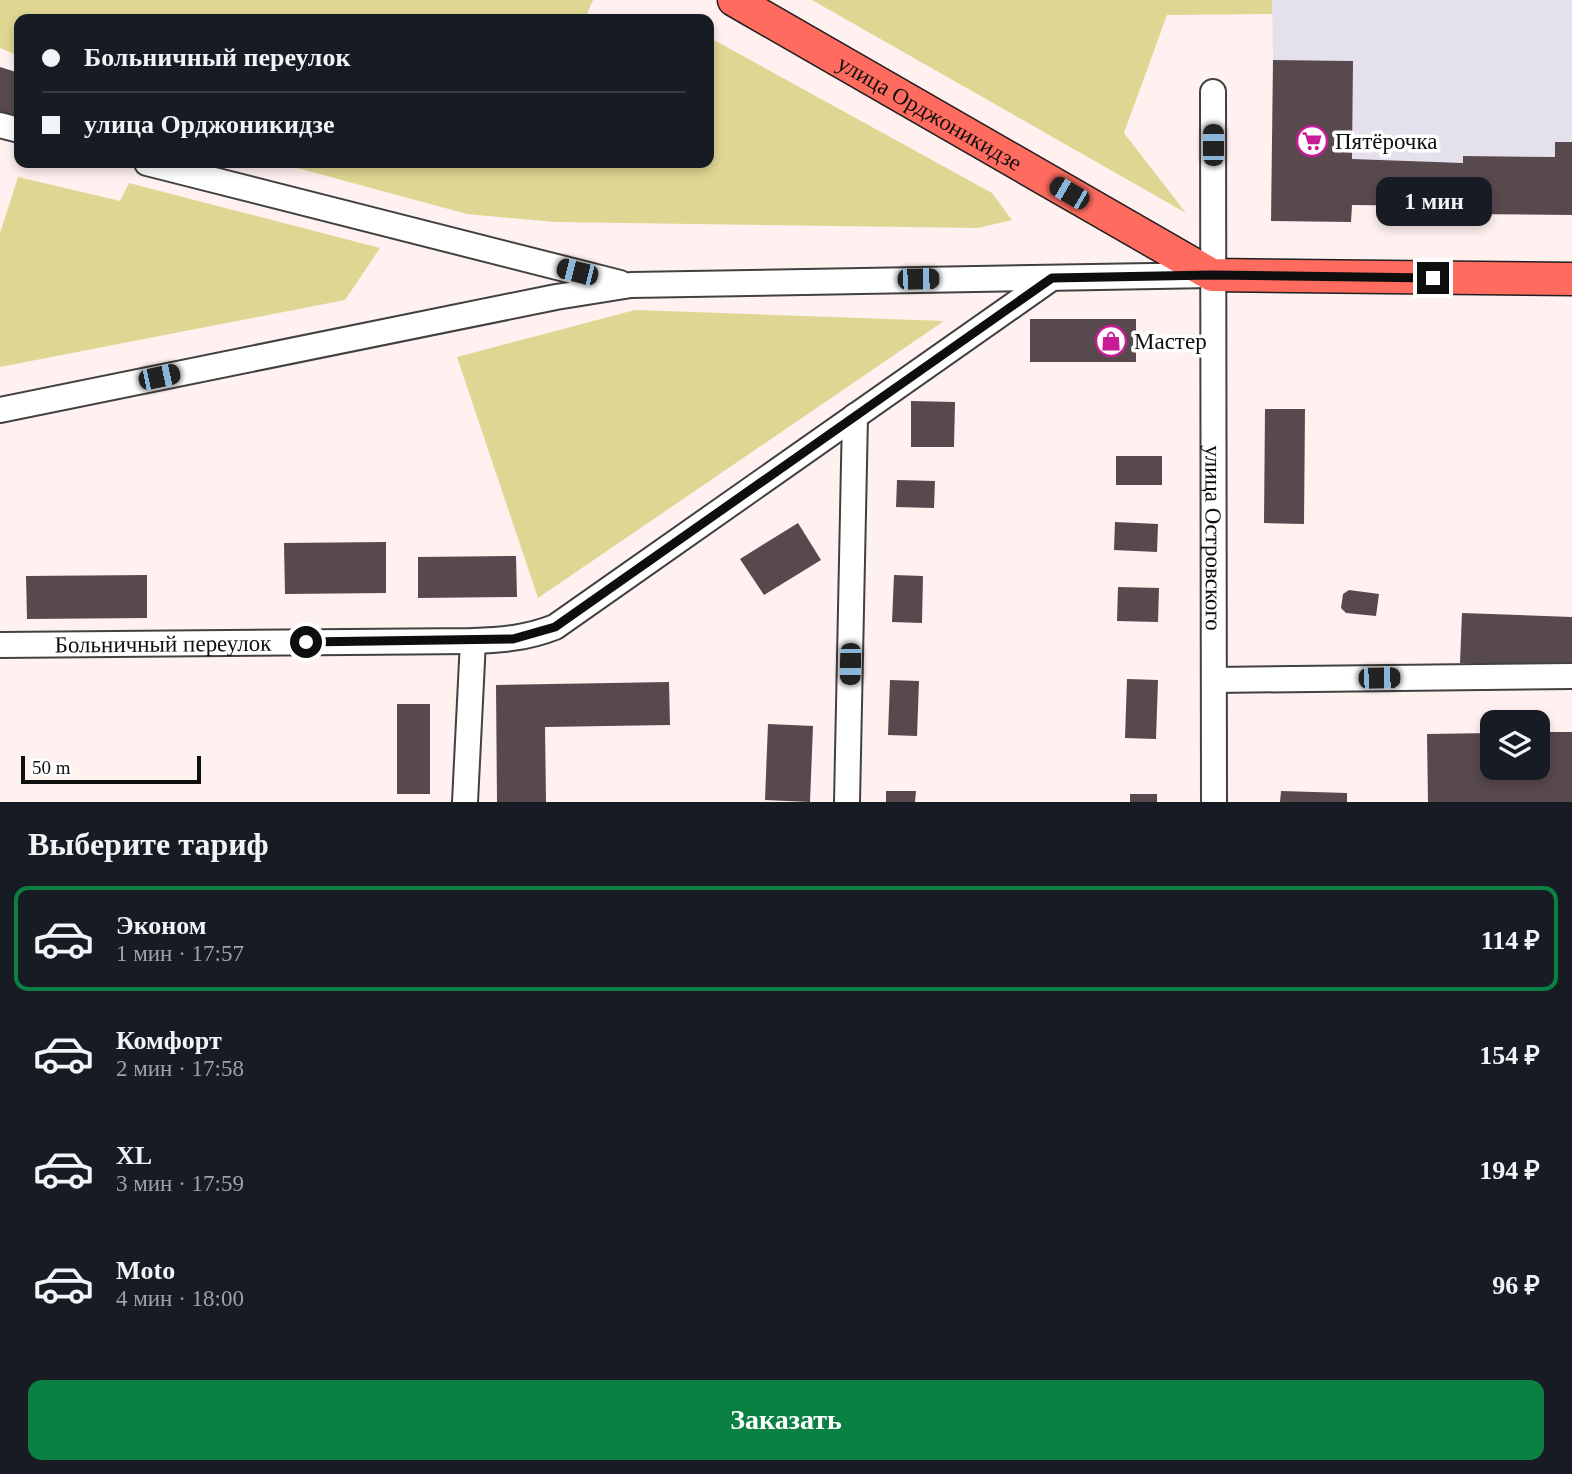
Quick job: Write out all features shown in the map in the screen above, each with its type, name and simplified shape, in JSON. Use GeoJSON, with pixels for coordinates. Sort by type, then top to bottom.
{"type":"FeatureCollection","features":[{"type":"Feature","properties":{"kind":"main road","name":"улица Орджоникидзе"},"geometry":{"type":"LineString","coordinates":[[734,0],[1212,275],[1572,279]]}},
{"type":"Feature","properties":{"kind":"street","name":"улица Островского"},"geometry":{"type":"LineString","coordinates":[[1213,92],[1214,802]]}},
{"type":"Feature","properties":{"kind":"street"},"geometry":{"type":"LineString","coordinates":[[167,168],[631,285]]}},
{"type":"Feature","properties":{"kind":"street"},"geometry":{"type":"LineString","coordinates":[[0,410],[556,297],[631,285],[1212,275]]}},
{"type":"Feature","properties":{"kind":"street","name":"Больничный переулок"},"geometry":{"type":"LineString","coordinates":[[0,645],[513,639],[555,627],[1052,278]]}},
{"type":"Feature","properties":{"kind":"street"},"geometry":{"type":"LineString","coordinates":[[847,802],[855,416]]}},
{"type":"Feature","properties":{"kind":"street"},"geometry":{"type":"LineString","coordinates":[[465,802],[473,640]]}},
{"type":"Feature","properties":{"kind":"street"},"geometry":{"type":"LineString","coordinates":[[1214,680],[1572,676]]}},
{"type":"Feature","properties":{"kind":"shaded area"},"geometry":{"type":"Polygon","coordinates":[[[0,0],[593,0],[587,14],[14,14],[14,54],[0,48],[0,0]]]}},
{"type":"Feature","properties":{"kind":"shaded area"},"geometry":{"type":"Polygon","coordinates":[[[812,0],[1272,0],[1272,14],[1167,15],[1124,133],[1186,213],[812,0]]]}},
{"type":"Feature","properties":{"kind":"shaded area"},"geometry":{"type":"Polygon","coordinates":[[[1272,0],[1572,0],[1572,142],[1555,142],[1555,157],[1463,156],[1463,163],[1352,159],[1353,61],[1273,60],[1272,0]]]}},
{"type":"Feature","properties":{"kind":"shaded area"},"geometry":{"type":"Polygon","coordinates":[[[714,40],[992,193],[1012,220],[978,228],[555,222],[467,214],[297,168],[714,168],[714,40]]]}},
{"type":"Feature","properties":{"kind":"shaded area"},"geometry":{"type":"Polygon","coordinates":[[[18,177],[120,201],[129,183],[380,248],[345,300],[0,367],[0,233],[18,177]]]}},
{"type":"Feature","properties":{"kind":"shaded area"},"geometry":{"type":"Polygon","coordinates":[[[635,310],[944,321],[538,598],[457,357],[635,310]]]}},
{"type":"Feature","properties":{"kind":"building"},"geometry":{"type":"Polygon","coordinates":[[[1273,60],[1353,61],[1352,159],[1463,163],[1463,156],[1555,157],[1555,142],[1572,142],[1572,215],[1462,214],[1462,203],[1440,203],[1440,206],[1352,205],[1351,222],[1271,221],[1273,60]]]}},
{"type":"Feature","properties":{"kind":"building"},"geometry":{"type":"Polygon","coordinates":[[[0,67],[14,71],[14,116],[0,112],[0,67]]]}},
{"type":"Feature","properties":{"kind":"building"},"geometry":{"type":"Polygon","coordinates":[[[1030,319],[1136,319],[1136,362],[1030,362],[1030,319]]]}},
{"type":"Feature","properties":{"kind":"building"},"geometry":{"type":"Polygon","coordinates":[[[911,401],[955,402],[954,447],[911,447],[911,401]]]}},
{"type":"Feature","properties":{"kind":"building"},"geometry":{"type":"Polygon","coordinates":[[[1265,409],[1305,409],[1304,524],[1264,523],[1265,409]]]}},
{"type":"Feature","properties":{"kind":"building"},"geometry":{"type":"Polygon","coordinates":[[[1116,456],[1162,456],[1162,485],[1116,485],[1116,456]]]}},
{"type":"Feature","properties":{"kind":"building"},"geometry":{"type":"Polygon","coordinates":[[[897,480],[935,481],[934,508],[896,507],[897,480]]]}},
{"type":"Feature","properties":{"kind":"building"},"geometry":{"type":"Polygon","coordinates":[[[1115,522],[1158,524],[1157,552],[1114,550],[1115,522]]]}},
{"type":"Feature","properties":{"kind":"building"},"geometry":{"type":"Polygon","coordinates":[[[798,523],[821,560],[764,595],[740,559],[798,523]]]}},
{"type":"Feature","properties":{"kind":"building"},"geometry":{"type":"Polygon","coordinates":[[[386,542],[386,593],[285,594],[284,543],[386,542]]]}},
{"type":"Feature","properties":{"kind":"building"},"geometry":{"type":"Polygon","coordinates":[[[516,556],[517,597],[418,598],[418,557],[516,556]]]}},
{"type":"Feature","properties":{"kind":"building"},"geometry":{"type":"Polygon","coordinates":[[[147,575],[147,618],[27,619],[26,576],[147,575]]]}},
{"type":"Feature","properties":{"kind":"building"},"geometry":{"type":"Polygon","coordinates":[[[894,575],[923,576],[922,623],[892,622],[894,575]]]}},
{"type":"Feature","properties":{"kind":"building"},"geometry":{"type":"Polygon","coordinates":[[[1118,587],[1159,588],[1158,622],[1117,621],[1118,587]]]}},
{"type":"Feature","properties":{"kind":"building"},"geometry":{"type":"Polygon","coordinates":[[[1349,590],[1379,594],[1376,616],[1346,613],[1341,608],[1343,594],[1349,590]]]}},
{"type":"Feature","properties":{"kind":"building"},"geometry":{"type":"Polygon","coordinates":[[[1462,613],[1572,617],[1572,666],[1460,663],[1462,613]]]}},
{"type":"Feature","properties":{"kind":"building"},"geometry":{"type":"Polygon","coordinates":[[[1127,679],[1158,680],[1156,739],[1125,738],[1127,679]]]}},
{"type":"Feature","properties":{"kind":"building"},"geometry":{"type":"Polygon","coordinates":[[[890,680],[919,681],[917,736],[888,735],[890,680]]]}},
{"type":"Feature","properties":{"kind":"building"},"geometry":{"type":"Polygon","coordinates":[[[669,682],[670,725],[545,727],[546,802],[497,802],[496,685],[669,682]]]}},
{"type":"Feature","properties":{"kind":"building"},"geometry":{"type":"Polygon","coordinates":[[[397,704],[430,704],[430,794],[397,794],[397,704]]]}},
{"type":"Feature","properties":{"kind":"building"},"geometry":{"type":"Polygon","coordinates":[[[768,724],[813,726],[810,802],[765,800],[768,724]]]}},
{"type":"Feature","properties":{"kind":"building"},"geometry":{"type":"Polygon","coordinates":[[[1550,732],[1572,732],[1572,802],[1428,802],[1427,734],[1480,733],[1480,780],[1550,780],[1550,732]]]}},
{"type":"Feature","properties":{"kind":"building"},"geometry":{"type":"Polygon","coordinates":[[[886,791],[916,791],[915,802],[886,802],[886,791]]]}},
{"type":"Feature","properties":{"kind":"building"},"geometry":{"type":"Polygon","coordinates":[[[1281,791],[1347,793],[1347,802],[1280,802],[1281,791]]]}},
{"type":"Feature","properties":{"kind":"building"},"geometry":{"type":"Polygon","coordinates":[[[1130,794],[1157,794],[1157,802],[1130,802],[1130,794]]]}},
{"type":"Feature","properties":{"kind":"place","name":"Пятёрочка"},"geometry":{"type":"Point","coordinates":[1312,141]}},
{"type":"Feature","properties":{"kind":"place","name":"Мастер"},"geometry":{"type":"Point","coordinates":[1111,341]}},
{"type":"Feature","properties":{"kind":"route"},"geometry":{"type":"LineString","coordinates":[[306,642],[513,639],[555,627],[1052,278],[1212,275],[1433,278]]}}]}
